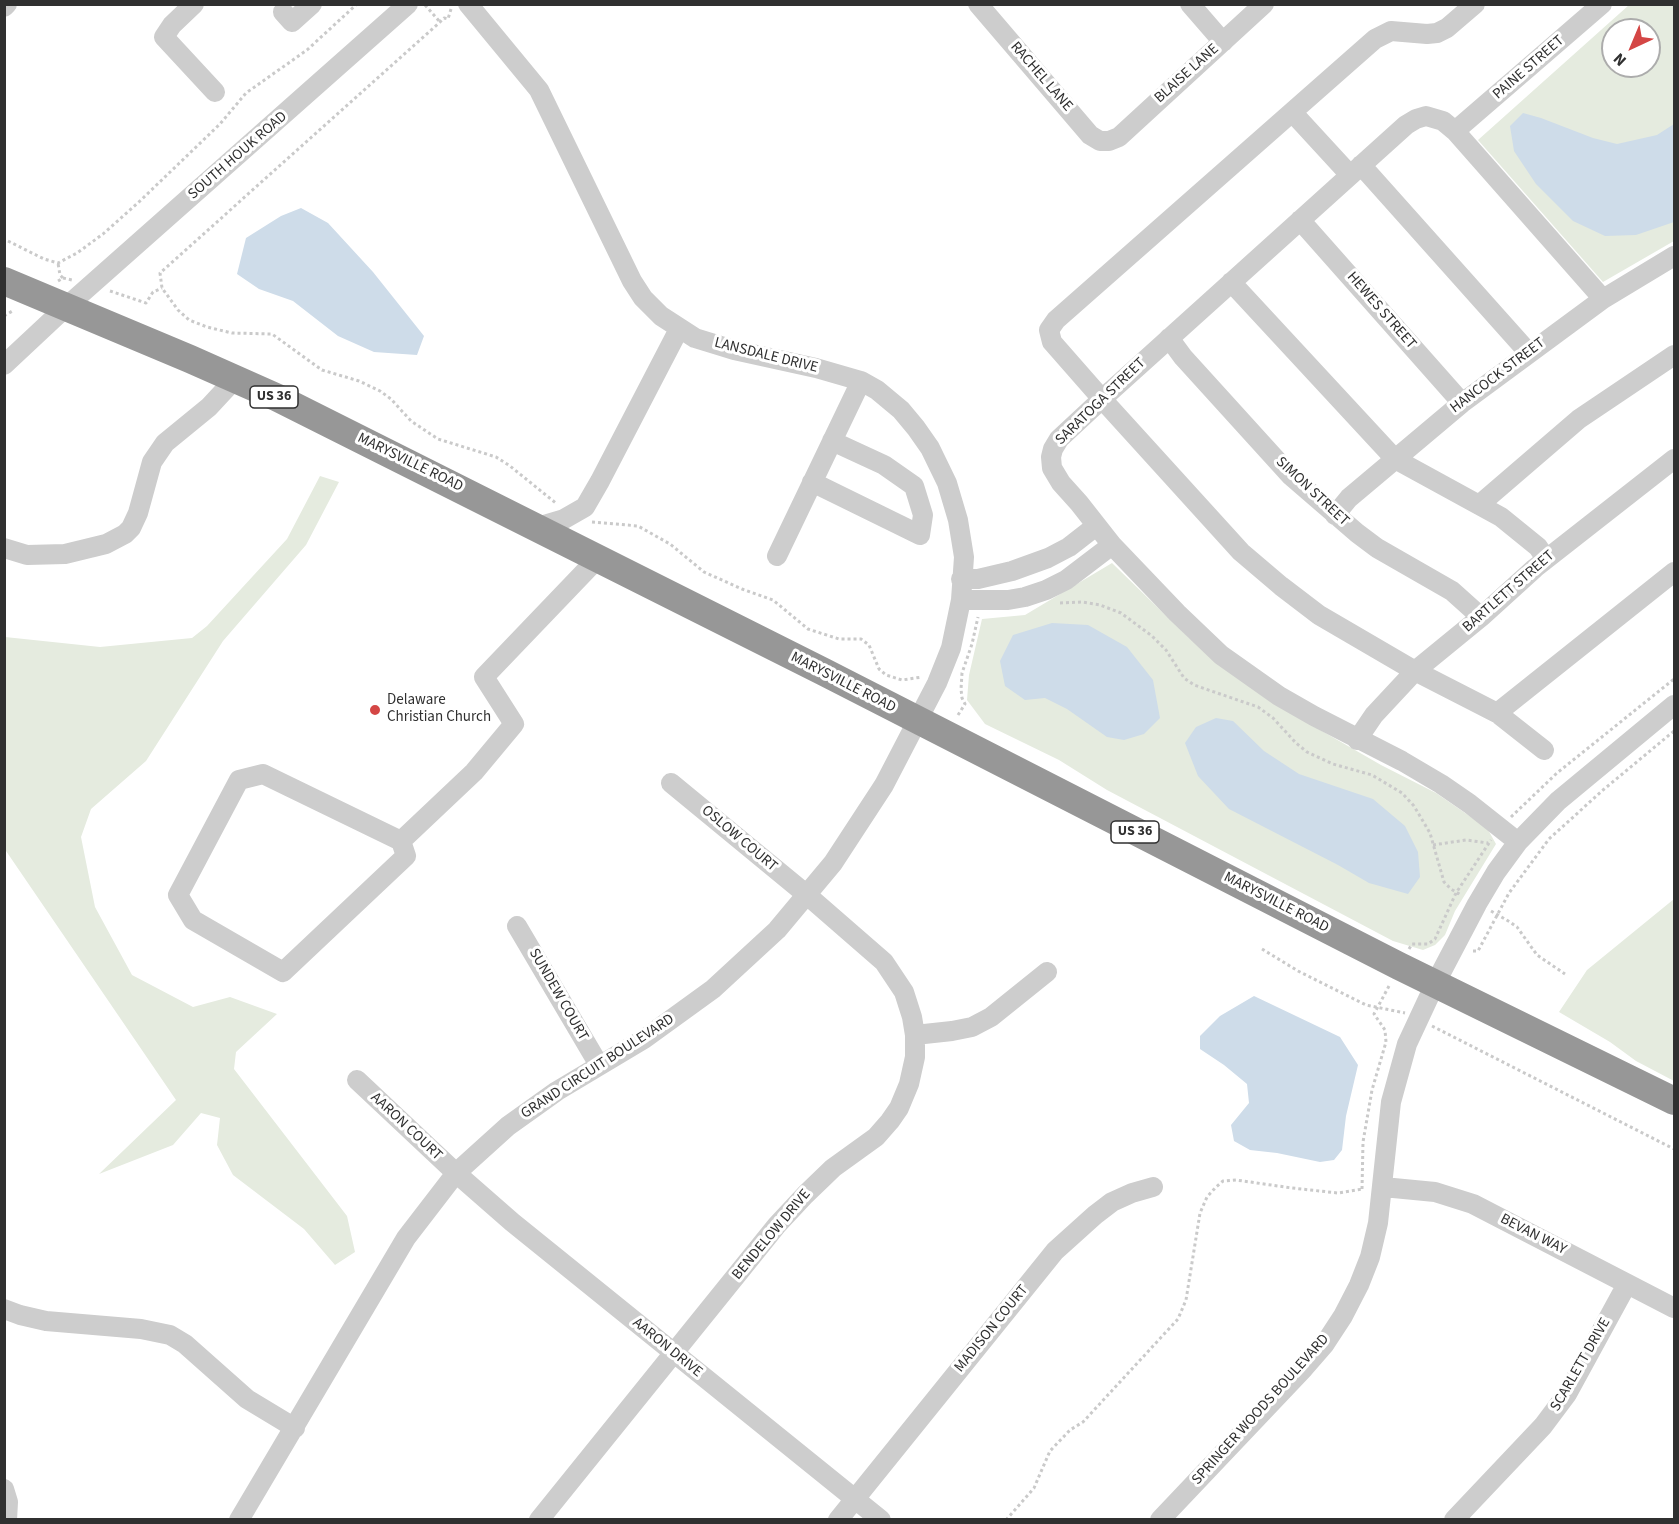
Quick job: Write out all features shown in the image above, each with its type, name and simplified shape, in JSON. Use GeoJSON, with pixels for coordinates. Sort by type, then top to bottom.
{"type":"FeatureCollection","features":[{"type":"Feature","properties":{"kind":"highway","name":"MARYSVILLE ROAD"},"geometry":{"type":"LineString","coordinates":[[4,281],[235,379],[299,409],[537,527],[1399,966],[1674,1101]]}},
{"type":"Feature","properties":{"kind":"street"},"geometry":{"type":"LineString","coordinates":[[194,4],[172,25],[164,37],[215,92]]}},
{"type":"Feature","properties":{"kind":"street"},"geometry":{"type":"LineString","coordinates":[[283,12],[292,22],[312,4]]}},
{"type":"Feature","properties":{"kind":"street","name":"SOUTH HOUK ROAD"},"geometry":{"type":"LineString","coordinates":[[4,366],[66,307],[408,4]]}},
{"type":"Feature","properties":{"kind":"street","name":"LANSDALE DRIVE"},"geometry":{"type":"LineString","coordinates":[[468,4],[539,90],[632,281],[643,298],[661,316],[695,338],[734,350],[816,368],[861,381],[877,390],[901,410],[930,448],[947,483],[958,520],[964,557],[961,600],[951,648],[937,683],[917,721]]}},
{"type":"Feature","properties":{"kind":"street","name":"RACHEL LANE"},"geometry":{"type":"LineString","coordinates":[[978,4],[1090,135],[1100,141],[1109,141]]}},
{"type":"Feature","properties":{"kind":"street"},"geometry":{"type":"LineString","coordinates":[[1190,4],[1223,42]]}},
{"type":"Feature","properties":{"kind":"street","name":"BLAISE LANE"},"geometry":{"type":"LineString","coordinates":[[1109,141],[1119,137],[1264,4]]}},
{"type":"Feature","properties":{"kind":"street"},"geometry":{"type":"LineString","coordinates":[[1475,4],[1447,28],[1437,33],[1391,31],[1375,39],[1056,320],[1049,330],[1052,342],[1102,399],[1241,552],[1281,586],[1319,615],[1415,671],[1497,713],[1544,750]]}},
{"type":"Feature","properties":{"kind":"street","name":"PAINE STREET"},"geometry":{"type":"LineString","coordinates":[[1455,131],[1602,4]]}},
{"type":"Feature","properties":{"kind":"street"},"geometry":{"type":"LineString","coordinates":[[1293,113],[1355,170],[1528,352]]}},
{"type":"Feature","properties":{"kind":"street","name":"SARATOGA STREET"},"geometry":{"type":"LineString","coordinates":[[1518,842],[1441,784],[1280,696],[1221,655],[1112,545],[1080,503],[1061,483],[1052,468],[1051,457],[1059,439],[1102,399],[1406,124],[1416,119],[1426,117],[1443,121],[1455,131],[1603,298]]}},
{"type":"Feature","properties":{"kind":"street","name":"HEWES STREET"},"geometry":{"type":"LineString","coordinates":[[1300,220],[1462,403]]}},
{"type":"Feature","properties":{"kind":"street","name":"HANCOCK STREET"},"geometry":{"type":"LineString","coordinates":[[1335,515],[1349,498],[1395,459],[1528,352],[1603,298],[1674,256]]}},
{"type":"Feature","properties":{"kind":"street"},"geometry":{"type":"LineString","coordinates":[[1231,282],[1395,459],[1501,517],[1538,547],[1546,559]]}},
{"type":"Feature","properties":{"kind":"street"},"geometry":{"type":"LineString","coordinates":[[537,527],[576,514],[585,507],[679,329]]}},
{"type":"Feature","properties":{"kind":"street","name":"SIMON STREET"},"geometry":{"type":"LineString","coordinates":[[1169,338],[1182,357],[1291,476],[1377,548],[1452,591],[1481,617]]}},
{"type":"Feature","properties":{"kind":"street"},"geometry":{"type":"LineString","coordinates":[[1479,505],[1579,419],[1674,355]]}},
{"type":"Feature","properties":{"kind":"street"},"geometry":{"type":"LineString","coordinates":[[4,548],[27,555],[65,554],[106,544],[125,534],[131,528],[138,513],[152,462],[165,443],[209,407],[235,379]]}},
{"type":"Feature","properties":{"kind":"street"},"geometry":{"type":"LineString","coordinates":[[777,556],[861,381]]}},
{"type":"Feature","properties":{"kind":"street"},"geometry":{"type":"LineString","coordinates":[[812,482],[920,535],[923,515],[914,486],[884,465],[832,441]]}},
{"type":"Feature","properties":{"kind":"street","name":"BARTLETT STREET"},"geometry":{"type":"LineString","coordinates":[[1358,740],[1380,709],[1415,671],[1481,617],[1546,559],[1674,459]]}},
{"type":"Feature","properties":{"kind":"street"},"geometry":{"type":"LineString","coordinates":[[962,579],[978,579],[1037,562],[1069,547],[1096,526]]}},
{"type":"Feature","properties":{"kind":"street"},"geometry":{"type":"LineString","coordinates":[[961,600],[1008,600],[1046,590],[1066,580],[1112,545]]}},
{"type":"Feature","properties":{"kind":"street"},"geometry":{"type":"LineString","coordinates":[[401,841],[474,772],[514,724],[484,677],[598,558]]}},
{"type":"Feature","properties":{"kind":"street"},"geometry":{"type":"LineString","coordinates":[[1497,713],[1674,572]]}},
{"type":"Feature","properties":{"kind":"street","name":"SPRINGER WOODS BOULEVARD"},"geometry":{"type":"LineString","coordinates":[[1160,1520],[1324,1345],[1359,1285],[1370,1257],[1378,1223],[1391,1102],[1407,1044],[1477,904],[1518,842],[1558,801],[1674,705]]}},
{"type":"Feature","properties":{"kind":"street","name":"GRAND CIRCUIT BOULEVARD"},"geometry":{"type":"LineString","coordinates":[[239,1520],[406,1238],[456,1173],[508,1126],[556,1091],[644,1039],[713,989],[754,953],[833,863],[869,810],[917,721]]}},
{"type":"Feature","properties":{"kind":"street"},"geometry":{"type":"LineString","coordinates":[[263,774],[401,841],[406,856],[283,972],[193,920],[178,896],[239,780],[263,774]]}},
{"type":"Feature","properties":{"kind":"street","name":"OSLOW COURT"},"geometry":{"type":"LineString","coordinates":[[671,783],[807,895]]}},
{"type":"Feature","properties":{"kind":"street","name":"BENDELOW DRIVE"},"geometry":{"type":"LineString","coordinates":[[539,1520],[777,1225],[833,1168],[876,1137],[890,1121],[909,1084],[915,1057],[915,1035],[904,992],[884,962],[807,895]]}},
{"type":"Feature","properties":{"kind":"street","name":"SUNDEW COURT"},"geometry":{"type":"LineString","coordinates":[[517,926],[599,1065]]}},
{"type":"Feature","properties":{"kind":"street"},"geometry":{"type":"LineString","coordinates":[[915,1035],[962,1029],[992,1017],[1047,972]]}},
{"type":"Feature","properties":{"kind":"street","name":"AARON COURT"},"geometry":{"type":"LineString","coordinates":[[357,1080],[456,1173]]}},
{"type":"Feature","properties":{"kind":"street","name":"AARON DRIVE"},"geometry":{"type":"LineString","coordinates":[[456,1173],[512,1222],[881,1520]]}},
{"type":"Feature","properties":{"kind":"street","name":"MADISON COURT"},"geometry":{"type":"LineString","coordinates":[[838,1520],[1055,1251],[1112,1202],[1153,1187]]}},
{"type":"Feature","properties":{"kind":"street","name":"BEVAN WAY"},"geometry":{"type":"LineString","coordinates":[[1383,1187],[1435,1192],[1454,1197],[1486,1211],[1674,1308]]}},
{"type":"Feature","properties":{"kind":"street","name":"SCARLETT DRIVE"},"geometry":{"type":"LineString","coordinates":[[1454,1520],[1543,1426],[1567,1394],[1627,1284]]}},
{"type":"Feature","properties":{"kind":"street"},"geometry":{"type":"LineString","coordinates":[[4,1309],[20,1316],[46,1321],[141,1329],[170,1335],[185,1344],[247,1400],[295,1428]]}},
{"type":"Feature","properties":{"kind":"street"},"geometry":{"type":"LineString","coordinates":[[4,1489],[8,1502],[7,1520]]}},
{"type":"Feature","properties":{"kind":"path"},"geometry":{"type":"LineString","coordinates":[[8,241],[44,259],[58,263],[77,252],[103,234],[141,200],[220,124],[246,93],[307,50],[357,4]]}},
{"type":"Feature","properties":{"kind":"path"},"geometry":{"type":"LineString","coordinates":[[425,4],[440,22]]}},
{"type":"Feature","properties":{"kind":"path"},"geometry":{"type":"LineString","coordinates":[[448,19],[444,18],[160,273],[162,288],[178,310],[189,320],[207,327],[232,333],[272,333],[322,370],[380,391],[391,399],[411,421],[438,439],[496,457],[552,501],[576,514],[593,522],[638,526],[670,544],[704,572],[773,600],[808,629],[839,639],[861,639],[869,645],[879,669],[886,675],[902,680],[919,676],[961,689]]}},
{"type":"Feature","properties":{"kind":"path"},"geometry":{"type":"LineString","coordinates":[[146,303],[153,292],[162,288]]}},
{"type":"Feature","properties":{"kind":"path"},"geometry":{"type":"LineString","coordinates":[[1054,603],[1082,602],[1100,605],[1121,613],[1138,624],[1166,650],[1184,678],[1194,685],[1258,707],[1273,718],[1307,752],[1333,764],[1372,775],[1402,793],[1414,806],[1430,833],[1433,845],[1466,840],[1488,844]]}},
{"type":"Feature","properties":{"kind":"path"},"geometry":{"type":"LineString","coordinates":[[950,737],[959,712],[965,704],[961,689],[962,673],[979,615],[985,615]]}},
{"type":"Feature","properties":{"kind":"path"},"geometry":{"type":"LineString","coordinates":[[1478,951],[1509,893],[1549,840],[1589,802],[1674,730]]}},
{"type":"Feature","properties":{"kind":"path"},"geometry":{"type":"LineString","coordinates":[[1262,949],[1298,972],[1366,1005],[1401,1011],[1674,1149]]}},
{"type":"Feature","properties":{"kind":"path"},"geometry":{"type":"LineString","coordinates":[[1362,1189],[1363,1142],[1372,1090],[1386,1042],[1385,1030],[1374,1014],[1399,966]]}},
{"type":"Feature","properties":{"kind":"path"},"geometry":{"type":"LineString","coordinates":[[1006,1520],[1034,1488],[1050,1451],[1070,1430],[1083,1422],[1178,1318],[1186,1300],[1200,1213],[1207,1197],[1216,1187],[1223,1181],[1236,1180],[1338,1193],[1383,1187]]}},
{"type":"Feature","properties":{"kind":"shaded area"},"geometry":{"type":"Polygon","coordinates":[[[1629,5],[1674,5],[1674,241],[1603,282],[1478,140],[1601,30],[1601,78],[1661,78],[1661,18],[1614,18],[1629,5]]]}},
{"type":"Feature","properties":{"kind":"shaded area"},"geometry":{"type":"Polygon","coordinates":[[[320,476],[339,482],[306,545],[223,641],[146,761],[91,809],[81,837],[95,907],[132,975],[193,1007],[230,997],[277,1014],[236,1052],[234,1069],[347,1216],[355,1252],[335,1265],[304,1229],[233,1175],[217,1145],[220,1118],[201,1113],[173,1145],[99,1174],[176,1100],[4,848],[5,637],[100,647],[192,638],[207,626],[287,539],[320,476]]]}},
{"type":"Feature","properties":{"kind":"shaded area"},"geometry":{"type":"Polygon","coordinates":[[[1112,563],[1189,638],[1275,704],[1381,765],[1436,793],[1487,828],[1496,844],[1455,911],[1445,935],[1435,945],[1423,950],[1393,941],[1107,790],[1059,760],[985,724],[967,700],[969,675],[982,619],[1025,615],[1112,563]]]}},
{"type":"Feature","properties":{"kind":"shaded area"},"geometry":{"type":"Polygon","coordinates":[[[1674,899],[1674,1081],[1636,1061],[1610,1042],[1559,1012],[1587,970],[1674,899]]]}},
{"type":"Feature","properties":{"kind":"water"},"geometry":{"type":"Polygon","coordinates":[[[1523,113],[1593,138],[1617,144],[1657,135],[1674,124],[1674,222],[1636,235],[1605,236],[1573,221],[1536,184],[1514,151],[1510,126],[1523,113]]]}},
{"type":"Feature","properties":{"kind":"water"},"geometry":{"type":"Polygon","coordinates":[[[301,208],[328,223],[373,272],[424,336],[417,355],[374,352],[338,336],[293,301],[259,289],[237,274],[246,238],[281,216],[301,208]]]}},
{"type":"Feature","properties":{"kind":"water"},"geometry":{"type":"Polygon","coordinates":[[[1052,623],[1088,625],[1127,647],[1153,680],[1160,718],[1144,734],[1124,740],[1107,737],[1067,709],[1045,698],[1025,700],[1005,686],[1000,661],[1013,635],[1052,623]]]}},
{"type":"Feature","properties":{"kind":"water"},"geometry":{"type":"Polygon","coordinates":[[[1216,718],[1233,721],[1264,751],[1299,774],[1373,799],[1405,826],[1418,852],[1420,877],[1408,894],[1369,883],[1229,809],[1198,776],[1185,743],[1196,727],[1216,718]]]}},
{"type":"Feature","properties":{"kind":"water"},"geometry":{"type":"Polygon","coordinates":[[[1254,996],[1340,1037],[1358,1065],[1346,1116],[1342,1150],[1334,1160],[1320,1162],[1250,1150],[1234,1141],[1231,1125],[1249,1103],[1247,1084],[1200,1049],[1200,1036],[1220,1016],[1254,996]]]}},
{"type":"Feature","properties":{"kind":"place","name":"Delaware Christian Church"},"geometry":{"type":"Point","coordinates":[375,710]}}]}
